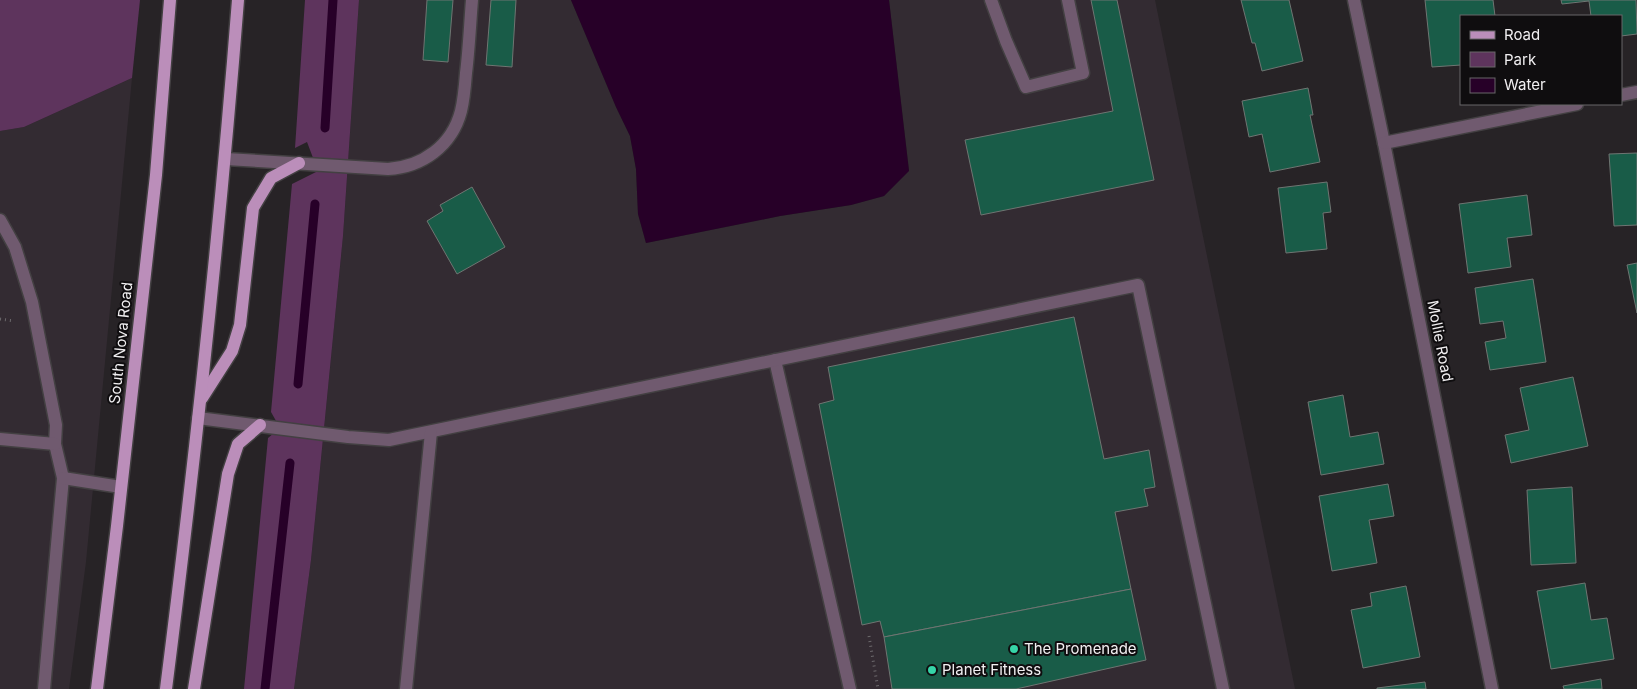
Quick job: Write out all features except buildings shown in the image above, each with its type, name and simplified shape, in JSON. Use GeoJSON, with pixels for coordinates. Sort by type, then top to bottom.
{"type":"FeatureCollection","features":[{"type":"Feature","properties":{"kind":"main road","name":"South Nova Road"},"geometry":{"type":"LineString","coordinates":[[97,689],[122,487],[158,156],[170,0]]}},
{"type":"Feature","properties":{"kind":"main road"},"geometry":{"type":"LineString","coordinates":[[166,689],[186,530],[226,159],[238,0]]}},
{"type":"Feature","properties":{"kind":"main road"},"geometry":{"type":"LineString","coordinates":[[200,400],[232,351],[240,325],[254,208],[270,178],[299,163]]}},
{"type":"Feature","properties":{"kind":"main road"},"geometry":{"type":"LineString","coordinates":[[194,689],[228,474],[238,444],[260,425]]}},
{"type":"Feature","properties":{"kind":"street"},"geometry":{"type":"LineString","coordinates":[[226,159],[397,169],[420,162],[441,148],[450,137],[461,112],[472,0]]}},
{"type":"Feature","properties":{"kind":"street"},"geometry":{"type":"LineString","coordinates":[[991,0],[1026,87],[1083,73],[1068,0]]}},
{"type":"Feature","properties":{"kind":"street","name":"Mollie Road"},"geometry":{"type":"LineString","coordinates":[[1354,0],[1492,689]]}},
{"type":"Feature","properties":{"kind":"street"},"geometry":{"type":"LineString","coordinates":[[1622,95],[1637,92]]}},
{"type":"Feature","properties":{"kind":"street"},"geometry":{"type":"LineString","coordinates":[[1384,143],[1572,105]]}},
{"type":"Feature","properties":{"kind":"street"},"geometry":{"type":"LineString","coordinates":[[0,220],[16,247],[32,302],[56,425],[56,444],[63,478],[44,689]]}},
{"type":"Feature","properties":{"kind":"street"},"geometry":{"type":"LineString","coordinates":[[198,418],[348,437],[389,440],[1138,285],[1223,689]]}},
{"type":"Feature","properties":{"kind":"street"},"geometry":{"type":"LineString","coordinates":[[775,360],[850,689]]}},
{"type":"Feature","properties":{"kind":"street"},"geometry":{"type":"LineString","coordinates":[[406,689],[431,432]]}},
{"type":"Feature","properties":{"kind":"street"},"geometry":{"type":"LineString","coordinates":[[0,439],[56,444]]}},
{"type":"Feature","properties":{"kind":"street"},"geometry":{"type":"LineString","coordinates":[[63,478],[122,487]]}},
{"type":"Feature","properties":{"kind":"path"},"geometry":{"type":"LineString","coordinates":[[868,636],[878,689]]}},
{"type":"Feature","properties":{"kind":"shaded area"},"geometry":{"type":"Polygon","coordinates":[[[359,0],[571,0],[630,136],[636,169],[638,214],[646,243],[780,216],[851,205],[884,196],[909,170],[889,0],[1155,0],[1295,689],[294,689],[311,560],[343,236],[359,0]]]}},
{"type":"Feature","properties":{"kind":"shaded area"},"geometry":{"type":"Polygon","coordinates":[[[132,78],[86,562],[69,689],[0,689],[0,131],[24,127],[132,78]]]}},
{"type":"Feature","properties":{"kind":"green space"},"geometry":{"type":"Polygon","coordinates":[[[0,0],[140,0],[132,78],[24,127],[0,131],[0,0]]]}},
{"type":"Feature","properties":{"kind":"green space"},"geometry":{"type":"Polygon","coordinates":[[[305,0],[359,0],[343,236],[311,560],[294,689],[244,689],[268,438],[280,428],[271,412],[292,184],[318,171],[307,142],[295,148],[305,0]]]}},
{"type":"Feature","properties":{"kind":"water"},"geometry":{"type":"Polygon","coordinates":[[[571,0],[889,0],[909,171],[884,196],[851,205],[780,216],[646,243],[638,214],[636,169],[630,136],[571,0]]]}},
{"type":"Feature","properties":{"kind":"waterway"},"geometry":{"type":"LineString","coordinates":[[325,128],[333,0]]}},
{"type":"Feature","properties":{"kind":"waterway"},"geometry":{"type":"LineString","coordinates":[[298,384],[315,204]]}},
{"type":"Feature","properties":{"kind":"waterway"},"geometry":{"type":"LineString","coordinates":[[265,689],[290,463]]}},
{"type":"Feature","properties":{"kind":"place","name":"The Promenade"},"geometry":{"type":"Point","coordinates":[1014,649]}},
{"type":"Feature","properties":{"kind":"place","name":"Planet Fitness"},"geometry":{"type":"Point","coordinates":[932,670]}}]}
